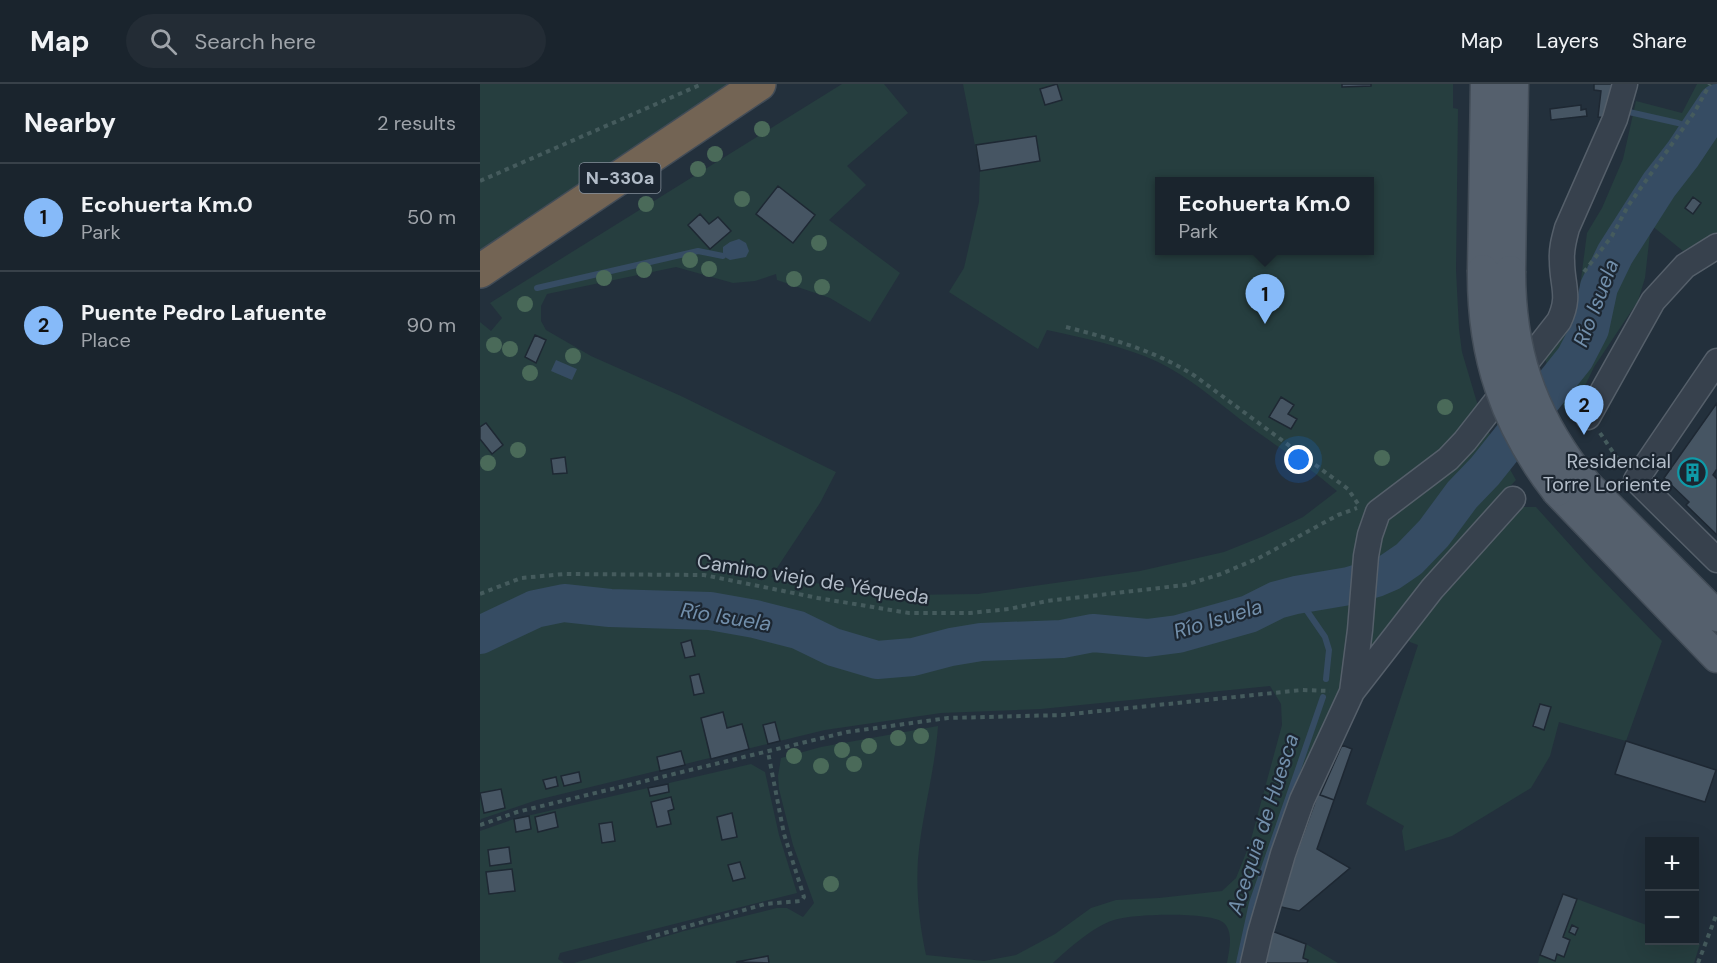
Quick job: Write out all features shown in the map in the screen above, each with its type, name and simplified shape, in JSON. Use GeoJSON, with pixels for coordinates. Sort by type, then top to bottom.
{"type":"FeatureCollection","features":[{"type":"Feature","properties":{"kind":"highway","name":"N-330a"},"geometry":{"type":"LineString","coordinates":[[480,271],[759,84]]}},
{"type":"Feature","properties":{"kind":"main road"},"geometry":{"type":"LineString","coordinates":[[1486,84],[1497,270]]}},
{"type":"Feature","properties":{"kind":"main road"},"geometry":{"type":"LineString","coordinates":[[1513,84],[1497,270],[1484,317],[1499,387],[1529,452],[1567,482],[1717,657]]}},
{"type":"Feature","properties":{"kind":"main road"},"geometry":{"type":"LineString","coordinates":[[1567,482],[1587,485],[1717,616]]}},
{"type":"Feature","properties":{"kind":"street"},"geometry":{"type":"LineString","coordinates":[[1352,692],[1366,556],[1377,512],[1448,459],[1465,441],[1559,321],[1566,306],[1562,245],[1567,228],[1615,119],[1625,84]]}},
{"type":"Feature","properties":{"kind":"street"},"geometry":{"type":"LineString","coordinates":[[1588,417],[1653,301],[1686,266],[1717,246]]}},
{"type":"Feature","properties":{"kind":"street"},"geometry":{"type":"LineString","coordinates":[[1717,361],[1636,480],[1717,560]]}},
{"type":"Feature","properties":{"kind":"street"},"geometry":{"type":"LineString","coordinates":[[1253,963],[1273,888],[1302,800],[1352,692],[1432,589],[1513,500]]}},
{"type":"Feature","properties":{"kind":"path"},"geometry":{"type":"LineString","coordinates":[[480,181],[702,84]]}},
{"type":"Feature","properties":{"kind":"path"},"geometry":{"type":"LineString","coordinates":[[1565,283],[1586,270],[1597,257],[1612,236],[1628,206],[1694,113],[1710,84]]}},
{"type":"Feature","properties":{"kind":"path","name":"Camino viejo de Yéqueda"},"geometry":{"type":"LineString","coordinates":[[480,594],[521,578],[564,574],[704,575],[818,598],[909,613],[970,614],[1047,601],[1185,585],[1221,574],[1259,558],[1338,515],[1360,507],[1348,489],[1195,376],[1171,361],[1135,346],[1066,327]]}},
{"type":"Feature","properties":{"kind":"path"},"geometry":{"type":"LineString","coordinates":[[1588,417],[1636,480]]}},
{"type":"Feature","properties":{"kind":"path"},"geometry":{"type":"LineString","coordinates":[[480,825],[517,812],[847,732],[948,718],[1062,715],[1302,690],[1352,692]]}},
{"type":"Feature","properties":{"kind":"path"},"geometry":{"type":"LineString","coordinates":[[648,938],[765,904],[801,901],[804,897],[784,834],[768,752]]}},
{"type":"Feature","properties":{"kind":"path"},"geometry":{"type":"LineString","coordinates":[[1698,963],[1717,913]]}},
{"type":"Feature","properties":{"kind":"green space"},"geometry":{"type":"Polygon","coordinates":[[[480,84],[731,84],[480,251],[480,84]]]}},
{"type":"Feature","properties":{"kind":"green space"},"geometry":{"type":"Polygon","coordinates":[[[842,84],[884,84],[908,113],[847,166],[866,185],[829,220],[900,273],[870,322],[830,298],[777,280],[776,274],[755,281],[733,283],[676,267],[547,294],[541,306],[541,321],[546,330],[591,356],[681,396],[836,472],[820,503],[771,577],[904,595],[978,594],[1140,571],[1224,552],[1303,517],[1337,491],[1201,389],[1158,362],[1118,347],[1047,330],[1038,349],[949,292],[964,268],[979,202],[980,171],[963,84],[1453,84],[1453,108],[1458,109],[1456,270],[1462,352],[1487,429],[1516,480],[1498,499],[1368,660],[1246,963],[1227,963],[1230,937],[1224,923],[1216,919],[1188,915],[1153,915],[1123,918],[1106,923],[1053,963],[574,963],[684,931],[777,908],[787,908],[803,917],[814,903],[793,845],[779,789],[778,776],[781,758],[821,747],[938,726],[918,859],[919,907],[926,955],[984,961],[1016,955],[1055,934],[1091,908],[1116,900],[1222,891],[1236,878],[1250,843],[1282,725],[1281,704],[1270,686],[1041,709],[941,713],[825,730],[537,800],[480,821],[480,322],[491,331],[502,318],[490,303],[842,84]]]}},
{"type":"Feature","properties":{"kind":"green space"},"geometry":{"type":"Polygon","coordinates":[[[1697,84],[1717,84],[1717,233],[1683,251],[1651,225],[1645,278],[1638,301],[1594,367],[1573,411],[1567,414],[1544,356],[1571,325],[1577,310],[1587,233],[1602,208],[1623,159],[1636,101],[1682,113],[1697,84]]]}},
{"type":"Feature","properties":{"kind":"green space"},"geometry":{"type":"Polygon","coordinates":[[[1521,507],[1536,507],[1589,566],[1662,641],[1626,741],[1559,722],[1550,756],[1531,788],[1452,836],[1405,851],[1402,831],[1404,826],[1366,804],[1418,645],[1407,638],[1463,563],[1521,507]]]}},
{"type":"Feature","properties":{"kind":"green space"},"geometry":{"type":"Polygon","coordinates":[[[751,764],[765,772],[779,835],[797,893],[560,953],[558,959],[564,963],[480,963],[480,831],[514,819],[751,764]]]}},
{"type":"Feature","properties":{"kind":"green space"},"geometry":{"type":"Polygon","coordinates":[[[1577,899],[1645,924],[1645,945],[1700,944],[1694,963],[1538,963],[1540,955],[1554,961],[1557,954],[1564,957],[1563,937],[1577,899]]]}},
{"type":"Feature","properties":{"kind":"green space"},"geometry":{"type":"Polygon","coordinates":[[[1306,944],[1338,963],[1307,963],[1308,960],[1303,958],[1306,944]]]}},
{"type":"Feature","properties":{"kind":"water"},"geometry":{"type":"Polygon","coordinates":[[[739,239],[746,243],[749,251],[746,257],[730,260],[723,256],[723,247],[739,239]]]}},
{"type":"Feature","properties":{"kind":"water"},"geometry":{"type":"Polygon","coordinates":[[[556,360],[577,369],[572,380],[551,371],[556,360]]]}},
{"type":"Feature","properties":{"kind":"building"},"geometry":{"type":"Polygon","coordinates":[[[1057,84],[1062,100],[1045,105],[1040,89],[1057,84]]]}},
{"type":"Feature","properties":{"kind":"building"},"geometry":{"type":"Polygon","coordinates":[[[1342,84],[1371,84],[1371,86],[1342,87],[1342,84]]]}},
{"type":"Feature","properties":{"kind":"building"},"geometry":{"type":"Polygon","coordinates":[[[1594,84],[1614,84],[1610,118],[1598,117],[1601,91],[1594,90],[1594,84]]]}},
{"type":"Feature","properties":{"kind":"building"},"geometry":{"type":"Polygon","coordinates":[[[1581,105],[1581,110],[1586,109],[1587,116],[1551,120],[1550,109],[1581,105]]]}},
{"type":"Feature","properties":{"kind":"building"},"geometry":{"type":"Polygon","coordinates":[[[1036,136],[1040,161],[980,171],[976,145],[1036,136]]]}},
{"type":"Feature","properties":{"kind":"building"},"geometry":{"type":"Polygon","coordinates":[[[778,186],[815,215],[793,243],[756,214],[778,186]]]}},
{"type":"Feature","properties":{"kind":"building"},"geometry":{"type":"Polygon","coordinates":[[[1693,197],[1701,203],[1693,214],[1685,208],[1693,197]]]}},
{"type":"Feature","properties":{"kind":"building"},"geometry":{"type":"Polygon","coordinates":[[[700,214],[709,224],[718,217],[731,231],[710,249],[688,225],[700,214]]]}},
{"type":"Feature","properties":{"kind":"building"},"geometry":{"type":"Polygon","coordinates":[[[535,335],[546,340],[536,363],[525,357],[535,335]]]}},
{"type":"Feature","properties":{"kind":"building"},"geometry":{"type":"Polygon","coordinates":[[[1281,397],[1294,405],[1288,414],[1297,419],[1291,429],[1269,417],[1281,397]]]}},
{"type":"Feature","properties":{"kind":"building","name":"Residencial Torre Loriente"},"geometry":{"type":"Polygon","coordinates":[[[1717,403],[1717,469],[1713,475],[1717,479],[1717,535],[1686,505],[1689,502],[1664,478],[1717,403]]]}},
{"type":"Feature","properties":{"kind":"building"},"geometry":{"type":"Polygon","coordinates":[[[486,423],[503,445],[492,454],[480,439],[480,427],[486,423]]]}},
{"type":"Feature","properties":{"kind":"building"},"geometry":{"type":"Polygon","coordinates":[[[565,457],[567,473],[553,474],[551,459],[565,457]]]}},
{"type":"Feature","properties":{"kind":"building"},"geometry":{"type":"Polygon","coordinates":[[[691,640],[695,656],[685,658],[681,643],[691,640]]]}},
{"type":"Feature","properties":{"kind":"building"},"geometry":{"type":"Polygon","coordinates":[[[699,674],[704,693],[694,695],[690,676],[699,674]]]}},
{"type":"Feature","properties":{"kind":"building"},"geometry":{"type":"Polygon","coordinates":[[[1540,704],[1551,707],[1544,730],[1533,726],[1540,704]]]}},
{"type":"Feature","properties":{"kind":"building"},"geometry":{"type":"Polygon","coordinates":[[[723,712],[727,728],[742,724],[749,749],[711,759],[701,718],[723,712]]]}},
{"type":"Feature","properties":{"kind":"building"},"geometry":{"type":"Polygon","coordinates":[[[775,722],[780,741],[768,744],[763,725],[775,722]]]}},
{"type":"Feature","properties":{"kind":"building"},"geometry":{"type":"Polygon","coordinates":[[[1626,741],[1716,770],[1705,802],[1615,774],[1626,741]]]}},
{"type":"Feature","properties":{"kind":"building"},"geometry":{"type":"Polygon","coordinates":[[[1342,745],[1352,749],[1334,800],[1320,795],[1342,745]]]}},
{"type":"Feature","properties":{"kind":"building"},"geometry":{"type":"Polygon","coordinates":[[[681,751],[685,765],[660,771],[657,757],[681,751]]]}},
{"type":"Feature","properties":{"kind":"building"},"geometry":{"type":"Polygon","coordinates":[[[579,772],[581,782],[564,786],[561,776],[579,772]]]}},
{"type":"Feature","properties":{"kind":"building"},"geometry":{"type":"Polygon","coordinates":[[[556,777],[558,786],[546,789],[543,780],[556,777]]]}},
{"type":"Feature","properties":{"kind":"building"},"geometry":{"type":"Polygon","coordinates":[[[668,784],[669,792],[650,796],[648,788],[668,784]]]}},
{"type":"Feature","properties":{"kind":"building"},"geometry":{"type":"Polygon","coordinates":[[[501,789],[505,808],[484,813],[480,793],[501,789]]]}},
{"type":"Feature","properties":{"kind":"building"},"geometry":{"type":"Polygon","coordinates":[[[1318,794],[1334,800],[1317,849],[1350,868],[1299,911],[1277,906],[1318,794]]]}},
{"type":"Feature","properties":{"kind":"building"},"geometry":{"type":"Polygon","coordinates":[[[671,797],[674,809],[668,811],[671,824],[657,827],[651,802],[671,797]]]}},
{"type":"Feature","properties":{"kind":"building"},"geometry":{"type":"Polygon","coordinates":[[[555,812],[558,827],[538,832],[535,817],[555,812]]]}},
{"type":"Feature","properties":{"kind":"building"},"geometry":{"type":"Polygon","coordinates":[[[732,813],[737,837],[722,840],[717,817],[732,813]]]}},
{"type":"Feature","properties":{"kind":"building"},"geometry":{"type":"Polygon","coordinates":[[[529,816],[531,829],[516,832],[514,819],[529,816]]]}},
{"type":"Feature","properties":{"kind":"building"},"geometry":{"type":"Polygon","coordinates":[[[612,822],[615,841],[602,843],[599,824],[612,822]]]}},
{"type":"Feature","properties":{"kind":"building"},"geometry":{"type":"Polygon","coordinates":[[[509,847],[511,863],[490,866],[488,850],[509,847]]]}},
{"type":"Feature","properties":{"kind":"building"},"geometry":{"type":"Polygon","coordinates":[[[740,862],[745,878],[733,881],[728,865],[740,862]]]}},
{"type":"Feature","properties":{"kind":"building"},"geometry":{"type":"Polygon","coordinates":[[[512,869],[515,891],[489,894],[486,872],[512,869]]]}},
{"type":"Feature","properties":{"kind":"building"},"geometry":{"type":"Polygon","coordinates":[[[1563,894],[1577,899],[1563,937],[1570,940],[1564,957],[1557,954],[1555,961],[1540,955],[1563,894]]]}},
{"type":"Feature","properties":{"kind":"building"},"geometry":{"type":"Polygon","coordinates":[[[1572,925],[1578,928],[1575,935],[1569,932],[1572,925]]]}},
{"type":"Feature","properties":{"kind":"building"},"geometry":{"type":"Polygon","coordinates":[[[1272,931],[1306,944],[1303,958],[1308,960],[1307,963],[1265,963],[1272,931]]]}},
{"type":"Feature","properties":{"kind":"building"},"geometry":{"type":"Polygon","coordinates":[[[768,956],[769,963],[736,962],[768,956]]]}},
{"type":"Feature","properties":{"kind":"waterway","name":"Río Isuela"},"geometry":{"type":"LineString","coordinates":[[480,635],[535,609],[564,603],[610,608],[710,611],[798,630],[833,647],[877,660],[913,657],[981,642],[1062,639],[1093,633],[1147,638],[1178,634],[1249,614],[1277,600],[1349,586],[1390,572],[1409,559],[1434,533],[1462,495],[1485,471],[1575,358],[1590,329],[1599,287],[1615,254],[1659,185],[1717,103]]}},
{"type":"Feature","properties":{"kind":"waterway"},"geometry":{"type":"LineString","coordinates":[[1629,112],[1700,130]]}},
{"type":"Feature","properties":{"kind":"waterway"},"geometry":{"type":"LineString","coordinates":[[537,288],[698,251],[723,256]]}},
{"type":"Feature","properties":{"kind":"waterway","name":"Acequia de Huesca"},"geometry":{"type":"LineString","coordinates":[[1296,595],[1325,637],[1329,650],[1326,679]]}},
{"type":"Feature","properties":{"kind":"waterway","name":"Acequia de Huesca"},"geometry":{"type":"LineString","coordinates":[[1239,963],[1252,903],[1323,697]]}},
{"type":"Feature","properties":{"kind":"place","name":"Ecohuerta Km.0"},"geometry":{"type":"Point","coordinates":[1265,324]}},
{"type":"Feature","properties":{"kind":"place","name":"Puente Pedro Lafuente"},"geometry":{"type":"Point","coordinates":[1584,435]}},
{"type":"Feature","properties":{"kind":"place","name":"Residencial Torre Loriente"},"geometry":{"type":"Point","coordinates":[1692,472]}}]}
